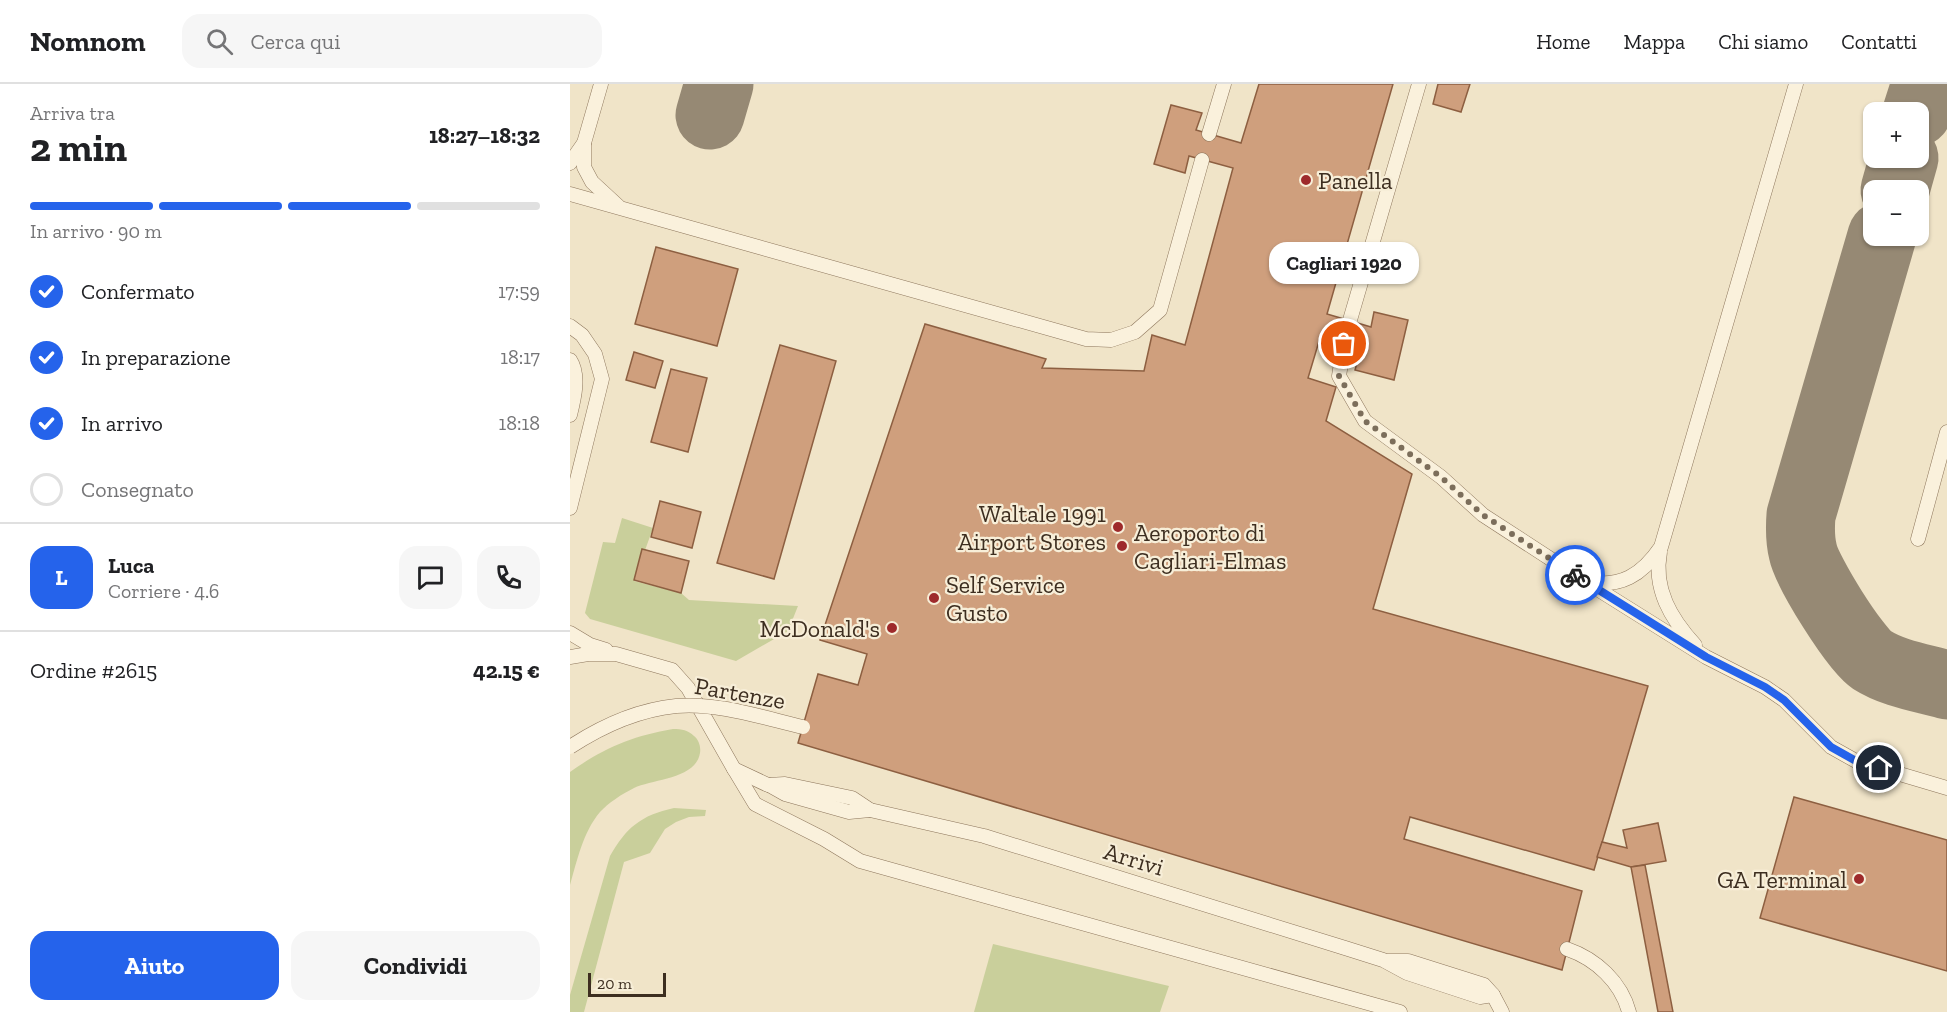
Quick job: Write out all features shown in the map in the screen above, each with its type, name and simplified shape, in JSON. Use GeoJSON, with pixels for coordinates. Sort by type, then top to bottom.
{"type":"FeatureCollection","features":[{"type":"Feature","properties":{"kind":"lane"},"geometry":{"type":"LineString","coordinates":[[601,84],[584,143],[584,167],[592,182],[621,208]]}},
{"type":"Feature","properties":{"kind":"lane"},"geometry":{"type":"LineString","coordinates":[[1209,134],[1224,84]]}},
{"type":"Feature","properties":{"kind":"lane"},"geometry":{"type":"LineString","coordinates":[[1350,320],[1419,84]]}},
{"type":"Feature","properties":{"kind":"lane"},"geometry":{"type":"LineString","coordinates":[[1706,657],[1683,632],[1664,600],[1657,569],[1661,547],[1796,84]]}},
{"type":"Feature","properties":{"kind":"lane"},"geometry":{"type":"LineString","coordinates":[[570,163],[584,143]]}},
{"type":"Feature","properties":{"kind":"lane"},"geometry":{"type":"LineString","coordinates":[[570,194],[1086,339],[1111,340],[1135,332],[1160,310],[1202,160]]}},
{"type":"Feature","properties":{"kind":"lane"},"geometry":{"type":"LineString","coordinates":[[570,326],[582,335],[595,354],[602,379],[570,508]]}},
{"type":"Feature","properties":{"kind":"lane"},"geometry":{"type":"LineString","coordinates":[[1344,344],[1339,376],[1365,421],[1441,477],[1483,515],[1706,657],[1765,687],[1784,700],[1831,747],[1856,761],[1947,788]]}},
{"type":"Feature","properties":{"kind":"lane"},"geometry":{"type":"LineString","coordinates":[[570,360],[573,365],[576,387],[570,416]]}},
{"type":"Feature","properties":{"kind":"lane"},"geometry":{"type":"LineString","coordinates":[[1918,539],[1947,432]]}},
{"type":"Feature","properties":{"kind":"lane"},"geometry":{"type":"LineString","coordinates":[[1586,582],[1603,585],[1639,573],[1661,547]]}},
{"type":"Feature","properties":{"kind":"lane"},"geometry":{"type":"LineString","coordinates":[[570,633],[590,645],[672,670],[688,688],[755,804],[824,839],[860,861],[1400,1012]]}},
{"type":"Feature","properties":{"kind":"lane"},"geometry":{"type":"LineString","coordinates":[[570,657],[588,654],[616,654]]}},
{"type":"Feature","properties":{"kind":"lane","name":"Partenze"},"geometry":{"type":"LineString","coordinates":[[570,747],[591,733],[625,718],[677,706],[710,708],[803,727]]}},
{"type":"Feature","properties":{"kind":"lane","name":"Arrivi"},"geometry":{"type":"LineString","coordinates":[[734,769],[768,785],[785,784],[852,798],[870,810],[984,836],[1383,960],[1408,961],[1484,985],[1493,995],[1502,1012]]}},
{"type":"Feature","properties":{"kind":"lane"},"geometry":{"type":"LineString","coordinates":[[1567,949],[1583,955],[1609,976],[1620,992],[1629,1012]]}},
{"type":"Feature","properties":{"kind":"green space"},"geometry":{"type":"Polygon","coordinates":[[[622,518],[653,528],[634,581],[681,593],[689,600],[798,606],[788,631],[736,661],[590,619],[585,613],[603,542],[615,543],[622,518]]]}},
{"type":"Feature","properties":{"kind":"green space"},"geometry":{"type":"Polygon","coordinates":[[[673,729],[687,731],[697,740],[700,753],[697,762],[691,768],[673,777],[634,788],[603,809],[589,828],[570,885],[570,772],[619,744],[644,735],[673,729]]]}},
{"type":"Feature","properties":{"kind":"green space"},"geometry":{"type":"Polygon","coordinates":[[[674,808],[706,810],[705,816],[689,817],[665,829],[650,853],[624,862],[584,1012],[570,1012],[570,995],[610,856],[622,838],[636,824],[652,815],[674,808]]]}},
{"type":"Feature","properties":{"kind":"green space"},"geometry":{"type":"Polygon","coordinates":[[[993,944],[1169,986],[1160,1012],[974,1012],[993,944]]]}},
{"type":"Feature","properties":{"kind":"building","name":"Aeroporto di Cagliari-Elmas"},"geometry":{"type":"Polygon","coordinates":[[[1259,84],[1393,84],[1327,314],[1371,327],[1374,312],[1408,320],[1394,380],[1355,370],[1361,349],[1320,338],[1308,378],[1336,387],[1326,421],[1412,474],[1373,609],[1648,686],[1594,870],[1410,817],[1404,839],[1582,891],[1562,970],[798,743],[818,674],[858,685],[867,654],[820,640],[925,324],[1046,359],[1042,368],[1144,371],[1152,335],[1185,345],[1233,168],[1189,156],[1185,173],[1154,164],[1171,105],[1202,113],[1196,130],[1241,143],[1259,84]]]}},
{"type":"Feature","properties":{"kind":"building"},"geometry":{"type":"Polygon","coordinates":[[[1438,84],[1470,84],[1461,112],[1433,104],[1438,84]]]}},
{"type":"Feature","properties":{"kind":"building"},"geometry":{"type":"Polygon","coordinates":[[[656,247],[738,269],[717,346],[635,324],[656,247]]]}},
{"type":"Feature","properties":{"kind":"building"},"geometry":{"type":"Polygon","coordinates":[[[780,345],[836,361],[774,579],[717,563],[780,345]]]}},
{"type":"Feature","properties":{"kind":"building"},"geometry":{"type":"Polygon","coordinates":[[[634,352],[663,361],[655,388],[626,380],[634,352]]]}},
{"type":"Feature","properties":{"kind":"building"},"geometry":{"type":"Polygon","coordinates":[[[671,369],[707,378],[688,452],[651,442],[671,369]]]}},
{"type":"Feature","properties":{"kind":"building"},"geometry":{"type":"Polygon","coordinates":[[[660,501],[701,512],[692,548],[651,537],[660,501]]]}},
{"type":"Feature","properties":{"kind":"building"},"geometry":{"type":"Polygon","coordinates":[[[642,549],[689,561],[681,593],[634,580],[642,549]]]}},
{"type":"Feature","properties":{"kind":"building","name":"GA Terminal"},"geometry":{"type":"Polygon","coordinates":[[[1794,797],[1947,840],[1947,971],[1760,918],[1794,797]]]}},
{"type":"Feature","properties":{"kind":"building"},"geometry":{"type":"Polygon","coordinates":[[[1658,823],[1666,861],[1631,867],[1597,857],[1602,842],[1627,848],[1623,830],[1658,823]]]}},
{"type":"Feature","properties":{"kind":"building"},"geometry":{"type":"Polygon","coordinates":[[[1645,865],[1673,1012],[1658,1012],[1631,867],[1645,865]]]}},
{"type":"Feature","properties":{"kind":"taxiway"},"geometry":{"type":"LineString","coordinates":[[710,115],[719,84]]}},
{"type":"Feature","properties":{"kind":"taxiway"},"geometry":{"type":"LineString","coordinates":[[1920,102],[1926,84]]}},
{"type":"Feature","properties":{"kind":"taxiway"},"geometry":{"type":"LineString","coordinates":[[1898,180],[1901,168]]}},
{"type":"Feature","properties":{"kind":"taxiway"},"geometry":{"type":"LineString","coordinates":[[1879,246],[1801,515],[1801,543],[1806,562],[1822,592],[1864,653],[1890,669],[1947,685]]}},
{"type":"Feature","properties":{"kind":"way so far"},"geometry":{"type":"LineString","coordinates":[[1344,344],[1339,376],[1365,421],[1441,477],[1483,515],[1575,575]]}},
{"type":"Feature","properties":{"kind":"place","name":"Panella"},"geometry":{"type":"Point","coordinates":[1306,180]}},
{"type":"Feature","properties":{"kind":"place","name":"Cagliari 1920"},"geometry":{"type":"Point","coordinates":[1344,344]}},
{"type":"Feature","properties":{"kind":"place","name":"Waltale 1991 Airport Stores"},"geometry":{"type":"Point","coordinates":[1118,527]}},
{"type":"Feature","properties":{"kind":"place","name":"Aeroporto di Cagliari-Elmas"},"geometry":{"type":"Point","coordinates":[1122,546]}},
{"type":"Feature","properties":{"kind":"place","name":"Self Service Gusto"},"geometry":{"type":"Point","coordinates":[934,598]}},
{"type":"Feature","properties":{"kind":"place","name":"McDonald's"},"geometry":{"type":"Point","coordinates":[892,628]}},
{"type":"Feature","properties":{"kind":"place","name":"GA Terminal"},"geometry":{"type":"Point","coordinates":[1859,879]}},
{"type":"Feature","properties":{"kind":"route"},"geometry":{"type":"LineString","coordinates":[[1575,575],[1706,657],[1765,687],[1784,700],[1831,747],[1856,761],[1879,768]]}}]}
